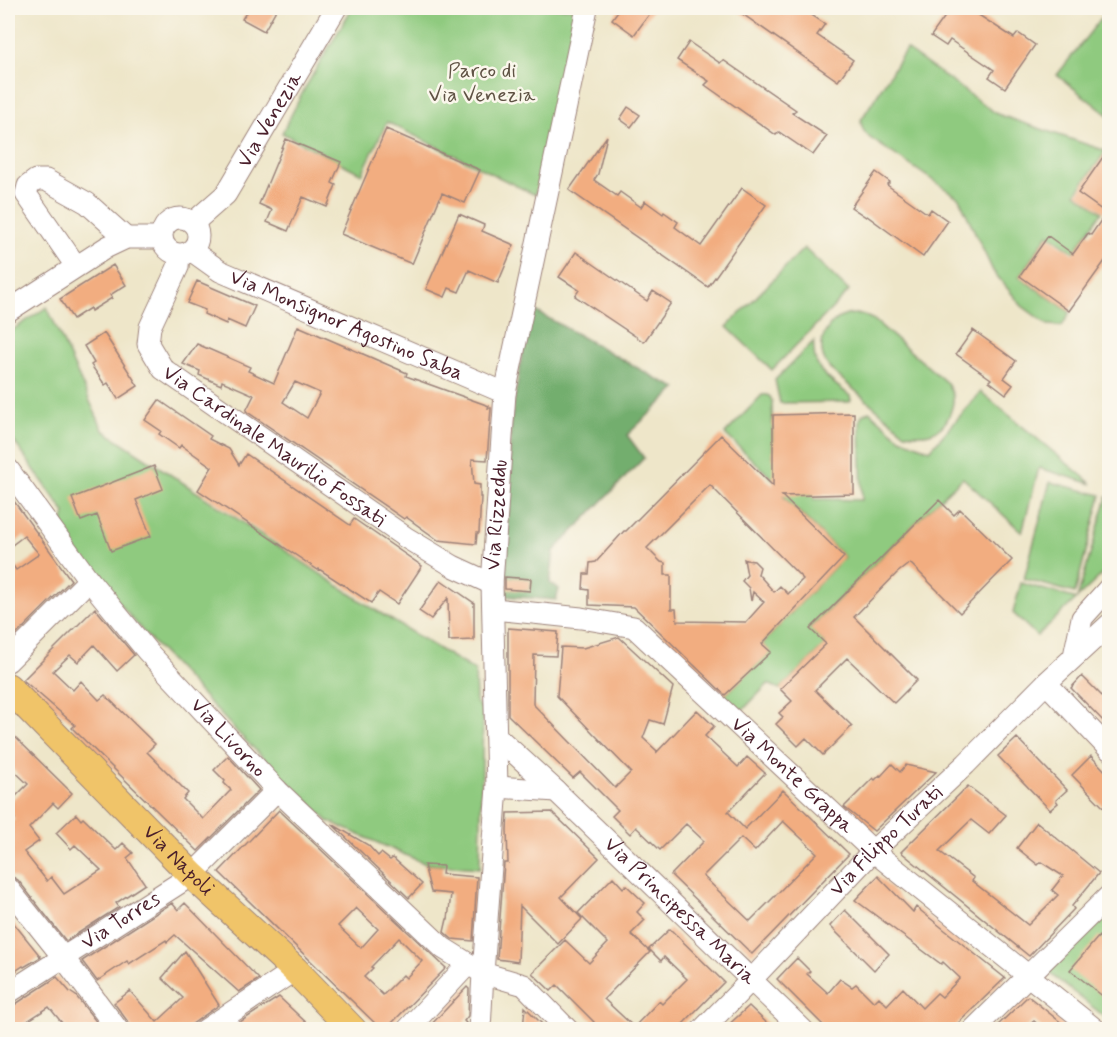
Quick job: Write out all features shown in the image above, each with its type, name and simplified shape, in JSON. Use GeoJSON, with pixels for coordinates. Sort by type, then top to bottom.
{"type":"FeatureCollection","features":[{"type":"Feature","properties":{"kind":"main road","name":"Via Napoli"},"geometry":{"type":"LineString","coordinates":[[8,687],[192,875],[295,970],[353,1029]]}},
{"type":"Feature","properties":{"kind":"street","name":"Via Venezia"},"geometry":{"type":"LineString","coordinates":[[193,223],[226,194],[336,8]]}},
{"type":"Feature","properties":{"kind":"street","name":"Via Rizzeddu"},"geometry":{"type":"LineString","coordinates":[[480,1029],[476,969],[497,787],[492,584],[505,393],[587,8]]}},
{"type":"Feature","properties":{"kind":"street"},"geometry":{"type":"LineString","coordinates":[[76,266],[26,194],[28,186],[36,180],[46,180],[87,203],[126,238]]}},
{"type":"Feature","properties":{"kind":"street"},"geometry":{"type":"LineString","coordinates":[[175,219],[188,219],[193,223],[199,234],[196,246],[185,253],[173,254],[164,245],[162,238],[165,226],[175,219]]}},
{"type":"Feature","properties":{"kind":"street"},"geometry":{"type":"LineString","coordinates":[[8,311],[107,247],[126,238],[162,238]]}},
{"type":"Feature","properties":{"kind":"street","name":"Via Monsignor Agostino Saba"},"geometry":{"type":"LineString","coordinates":[[185,253],[231,276],[505,393]]}},
{"type":"Feature","properties":{"kind":"street","name":"Via Cardinale Maurilio Fossati"},"geometry":{"type":"LineString","coordinates":[[185,253],[150,327],[148,344],[163,369],[405,537],[453,566],[492,584]]}},
{"type":"Feature","properties":{"kind":"street","name":"Via Livorno"},"geometry":{"type":"LineString","coordinates":[[8,469],[89,580],[147,651],[277,790],[443,948],[476,969],[524,985],[568,1029]]}},
{"type":"Feature","properties":{"kind":"street"},"geometry":{"type":"LineString","coordinates":[[8,661],[89,580]]}},
{"type":"Feature","properties":{"kind":"street"},"geometry":{"type":"LineString","coordinates":[[1074,657],[1082,618],[1110,587]]}},
{"type":"Feature","properties":{"kind":"street","name":"Via Monte Grappa"},"geometry":{"type":"LineString","coordinates":[[494,609],[581,618],[634,627],[873,850],[1096,1029]]}},
{"type":"Feature","properties":{"kind":"street","name":"Via Filippo Turati"},"geometry":{"type":"LineString","coordinates":[[702,1029],[873,850],[966,764],[1046,683],[1110,624]]}},
{"type":"Feature","properties":{"kind":"street"},"geometry":{"type":"LineString","coordinates":[[1046,683],[1110,750]]}},
{"type":"Feature","properties":{"kind":"street","name":"Via Principessa Maria"},"geometry":{"type":"LineString","coordinates":[[496,736],[803,1029]]}},
{"type":"Feature","properties":{"kind":"street"},"geometry":{"type":"LineString","coordinates":[[497,787],[556,791]]}},
{"type":"Feature","properties":{"kind":"street","name":"Via Torres"},"geometry":{"type":"LineString","coordinates":[[8,993],[192,875],[277,790]]}},
{"type":"Feature","properties":{"kind":"street"},"geometry":{"type":"LineString","coordinates":[[8,888],[118,1029]]}},
{"type":"Feature","properties":{"kind":"street"},"geometry":{"type":"LineString","coordinates":[[973,1029],[1110,895]]}},
{"type":"Feature","properties":{"kind":"street"},"geometry":{"type":"LineString","coordinates":[[407,1029],[476,969]]}},
{"type":"Feature","properties":{"kind":"street"},"geometry":{"type":"LineString","coordinates":[[205,1029],[295,970]]}},
{"type":"Feature","properties":{"kind":"green space","name":"Parco di Via Venezia"},"geometry":{"type":"Polygon","coordinates":[[[352,8],[578,8],[535,195],[387,122],[362,174],[282,133],[305,88],[352,8]]]}},
{"type":"Feature","properties":{"kind":"green space"},"geometry":{"type":"Polygon","coordinates":[[[1109,8],[1109,116],[1057,75],[1109,8]]]}},
{"type":"Feature","properties":{"kind":"green space"},"geometry":{"type":"Polygon","coordinates":[[[906,49],[997,114],[1106,151],[1076,193],[1102,212],[1074,252],[1048,234],[1019,277],[1070,312],[1062,326],[1048,325],[1022,306],[993,271],[959,198],[870,138],[863,130],[861,120],[906,49]]]}},
{"type":"Feature","properties":{"kind":"green space"},"geometry":{"type":"Polygon","coordinates":[[[804,248],[849,291],[772,370],[727,327],[804,248]]]}},
{"type":"Feature","properties":{"kind":"green space"},"geometry":{"type":"Polygon","coordinates":[[[47,307],[103,430],[372,608],[475,671],[476,702],[483,711],[480,868],[426,864],[328,821],[239,734],[145,634],[60,533],[65,513],[8,433],[8,333],[47,307]]]}},
{"type":"Feature","properties":{"kind":"green space"},"geometry":{"type":"Polygon","coordinates":[[[530,308],[677,388],[627,435],[644,458],[554,551],[550,583],[559,589],[556,600],[505,596],[511,420],[530,308]]]}},
{"type":"Feature","properties":{"kind":"green space"},"geometry":{"type":"Polygon","coordinates":[[[861,314],[874,320],[948,384],[953,395],[952,407],[946,422],[936,431],[925,434],[905,433],[830,369],[822,349],[826,331],[841,317],[861,314]]]}},
{"type":"Feature","properties":{"kind":"green space"},"geometry":{"type":"Polygon","coordinates":[[[814,341],[814,352],[819,368],[850,396],[851,400],[849,402],[780,403],[775,380],[814,341]]]}},
{"type":"Feature","properties":{"kind":"green space"},"geometry":{"type":"Polygon","coordinates":[[[981,392],[1092,484],[1039,468],[1022,532],[963,478],[810,628],[826,644],[780,689],[768,684],[741,712],[724,696],[770,652],[762,644],[844,557],[780,493],[813,495],[814,499],[862,500],[860,420],[862,415],[869,411],[900,438],[930,450],[981,392]]]}},
{"type":"Feature","properties":{"kind":"green space"},"geometry":{"type":"Polygon","coordinates":[[[762,395],[769,396],[772,402],[773,455],[778,484],[725,434],[762,395]]]}},
{"type":"Feature","properties":{"kind":"green space"},"geometry":{"type":"Polygon","coordinates":[[[1050,482],[1101,495],[1075,593],[1024,579],[1050,482]]]}},
{"type":"Feature","properties":{"kind":"green space"},"geometry":{"type":"Polygon","coordinates":[[[1107,497],[1110,499],[1109,568],[1077,598],[1107,497]]]}},
{"type":"Feature","properties":{"kind":"green space"},"geometry":{"type":"Polygon","coordinates":[[[1021,583],[1076,599],[1037,636],[1013,613],[1021,583]]]}},
{"type":"Feature","properties":{"kind":"green space"},"geometry":{"type":"Polygon","coordinates":[[[1109,911],[1109,1020],[1048,972],[1109,911]]]}},
{"type":"Feature","properties":{"kind":"building"},"geometry":{"type":"Polygon","coordinates":[[[249,8],[277,8],[264,31],[242,19],[249,8]]]}},
{"type":"Feature","properties":{"kind":"building"},"geometry":{"type":"Polygon","coordinates":[[[620,8],[654,8],[634,35],[612,19],[620,8]]]}},
{"type":"Feature","properties":{"kind":"building"},"geometry":{"type":"Polygon","coordinates":[[[734,8],[801,8],[825,24],[817,35],[853,60],[838,81],[734,8]]]}},
{"type":"Feature","properties":{"kind":"building"},"geometry":{"type":"Polygon","coordinates":[[[951,8],[968,8],[1014,38],[1018,33],[1035,45],[1005,88],[989,77],[994,70],[950,40],[946,46],[931,36],[951,8]]]}},
{"type":"Feature","properties":{"kind":"building"},"geometry":{"type":"Polygon","coordinates":[[[689,42],[720,63],[723,60],[796,110],[792,113],[827,136],[813,155],[779,132],[776,135],[705,85],[709,81],[677,60],[689,42]]]}},
{"type":"Feature","properties":{"kind":"building"},"geometry":{"type":"Polygon","coordinates":[[[628,107],[640,115],[631,127],[620,119],[628,107]]]}},
{"type":"Feature","properties":{"kind":"building"},"geometry":{"type":"Polygon","coordinates":[[[386,129],[480,170],[465,203],[442,193],[412,264],[341,234],[386,129]]]}},
{"type":"Feature","properties":{"kind":"building"},"geometry":{"type":"Polygon","coordinates":[[[607,136],[598,174],[594,180],[617,196],[620,192],[641,207],[645,201],[663,214],[664,212],[678,222],[675,227],[701,246],[742,188],[766,205],[708,287],[569,190],[607,136]]]}},
{"type":"Feature","properties":{"kind":"building"},"geometry":{"type":"Polygon","coordinates":[[[286,139],[341,162],[332,183],[336,185],[327,207],[303,197],[288,231],[267,222],[272,210],[259,204],[286,139]]]}},
{"type":"Feature","properties":{"kind":"building"},"geometry":{"type":"Polygon","coordinates":[[[1110,147],[1110,254],[1069,311],[1020,276],[1048,236],[1073,254],[1088,233],[1091,235],[1106,213],[1078,193],[1110,147]]]}},
{"type":"Feature","properties":{"kind":"building"},"geometry":{"type":"Polygon","coordinates":[[[876,172],[890,182],[887,185],[928,214],[931,209],[948,221],[923,257],[851,207],[876,172]]]}},
{"type":"Feature","properties":{"kind":"building"},"geometry":{"type":"Polygon","coordinates":[[[459,214],[484,225],[482,231],[514,245],[498,283],[469,270],[459,292],[449,288],[445,297],[426,289],[459,214]]]}},
{"type":"Feature","properties":{"kind":"building"},"geometry":{"type":"Polygon","coordinates":[[[576,252],[647,301],[653,291],[671,303],[644,342],[575,296],[579,290],[559,277],[576,252]]]}},
{"type":"Feature","properties":{"kind":"building"},"geometry":{"type":"Polygon","coordinates":[[[113,265],[126,285],[110,295],[112,298],[73,319],[60,299],[113,265]]]}},
{"type":"Feature","properties":{"kind":"building"},"geometry":{"type":"Polygon","coordinates":[[[197,281],[255,306],[245,328],[227,320],[226,324],[204,314],[205,310],[187,303],[197,281]]]}},
{"type":"Feature","properties":{"kind":"building"},"geometry":{"type":"Polygon","coordinates":[[[298,326],[407,373],[406,376],[489,406],[488,408],[491,408],[487,460],[472,459],[474,484],[480,485],[481,497],[479,533],[477,533],[476,544],[438,540],[246,411],[254,395],[222,381],[221,385],[199,375],[200,371],[183,364],[197,344],[250,367],[248,371],[274,383],[298,326]],[[295,382],[283,402],[307,418],[320,393],[295,382]]]}},
{"type":"Feature","properties":{"kind":"building"},"geometry":{"type":"Polygon","coordinates":[[[973,330],[1016,361],[1004,378],[1013,385],[1006,394],[989,381],[991,379],[956,354],[973,330]]]}},
{"type":"Feature","properties":{"kind":"building"},"geometry":{"type":"Polygon","coordinates":[[[104,333],[138,386],[118,399],[108,383],[105,385],[91,365],[94,363],[84,346],[104,333]]]}},
{"type":"Feature","properties":{"kind":"building"},"geometry":{"type":"Polygon","coordinates":[[[159,400],[211,436],[209,439],[229,449],[239,465],[246,454],[350,525],[354,519],[422,566],[397,604],[379,592],[371,603],[198,490],[212,467],[181,445],[179,448],[159,434],[161,431],[145,420],[159,400]]]}},
{"type":"Feature","properties":{"kind":"building"},"geometry":{"type":"Polygon","coordinates":[[[854,413],[854,494],[782,496],[844,557],[762,644],[771,652],[725,695],[634,607],[589,605],[589,590],[583,589],[584,574],[589,574],[590,563],[596,562],[721,435],[773,486],[773,415],[854,413]],[[710,485],[647,548],[665,563],[665,575],[671,575],[671,609],[676,609],[677,621],[746,622],[764,602],[753,592],[751,601],[749,588],[742,581],[747,575],[744,559],[754,561],[760,567],[758,574],[774,592],[780,586],[788,594],[803,579],[710,485]]]}},
{"type":"Feature","properties":{"kind":"building"},"geometry":{"type":"Polygon","coordinates":[[[154,466],[163,489],[136,500],[151,536],[111,551],[97,515],[81,521],[72,498],[154,466]]]}},
{"type":"Feature","properties":{"kind":"building"},"geometry":{"type":"Polygon","coordinates":[[[8,493],[71,580],[8,643],[8,559],[16,570],[39,554],[24,536],[8,548],[8,493]]]}},
{"type":"Feature","properties":{"kind":"building"},"geometry":{"type":"Polygon","coordinates":[[[939,500],[954,515],[960,509],[1012,560],[960,613],[910,563],[897,573],[854,617],[917,680],[894,703],[847,658],[815,690],[852,726],[823,755],[806,738],[798,746],[776,724],[783,717],[779,713],[792,701],[780,689],[826,644],[810,629],[939,500]]]}},
{"type":"Feature","properties":{"kind":"building"},"geometry":{"type":"Polygon","coordinates":[[[505,577],[531,579],[530,591],[505,589],[505,577]]]}},
{"type":"Feature","properties":{"kind":"building"},"geometry":{"type":"Polygon","coordinates":[[[441,580],[474,603],[474,640],[449,641],[448,598],[431,619],[419,611],[441,580]]]}},
{"type":"Feature","properties":{"kind":"building"},"geometry":{"type":"Polygon","coordinates":[[[95,608],[134,655],[117,671],[94,645],[78,662],[70,655],[53,671],[73,690],[81,681],[99,700],[105,695],[155,744],[147,752],[188,793],[183,799],[203,819],[231,790],[214,770],[228,756],[259,790],[198,851],[72,728],[75,725],[23,680],[95,608]]]}},
{"type":"Feature","properties":{"kind":"building"},"geometry":{"type":"Polygon","coordinates":[[[508,628],[558,632],[556,656],[534,655],[533,704],[615,788],[631,772],[557,696],[561,647],[583,648],[619,637],[673,687],[663,724],[650,720],[643,738],[657,751],[656,753],[697,710],[714,726],[705,736],[738,767],[747,757],[765,773],[728,812],[745,829],[783,790],[849,854],[752,954],[671,875],[704,841],[686,824],[660,850],[636,827],[630,834],[612,816],[618,810],[580,772],[573,778],[508,715],[508,628]],[[783,821],[755,851],[741,838],[703,876],[750,921],[817,853],[783,821]]]}},
{"type":"Feature","properties":{"kind":"building"},"geometry":{"type":"Polygon","coordinates":[[[1082,676],[1110,704],[1110,728],[1071,688],[1082,676]]]}},
{"type":"Feature","properties":{"kind":"building"},"geometry":{"type":"Polygon","coordinates":[[[8,730],[72,793],[58,808],[53,803],[29,828],[39,841],[24,852],[47,881],[51,877],[64,894],[101,870],[75,845],[71,849],[56,833],[76,814],[116,850],[123,843],[133,853],[127,858],[145,884],[116,903],[119,907],[66,941],[18,880],[8,871],[8,826],[15,819],[8,810],[8,804],[28,784],[8,765],[8,730]]]}},
{"type":"Feature","properties":{"kind":"building"},"geometry":{"type":"Polygon","coordinates":[[[1017,738],[1067,790],[1056,800],[1058,803],[1050,810],[998,756],[1017,738]]]}},
{"type":"Feature","properties":{"kind":"building"},"geometry":{"type":"Polygon","coordinates":[[[1091,756],[1110,776],[1110,814],[1072,775],[1091,756]]]}},
{"type":"Feature","properties":{"kind":"building"},"geometry":{"type":"Polygon","coordinates":[[[892,764],[900,772],[906,765],[936,772],[874,831],[844,807],[873,778],[875,780],[881,776],[892,764]]]}},
{"type":"Feature","properties":{"kind":"building"},"geometry":{"type":"Polygon","coordinates":[[[968,786],[1006,815],[989,834],[971,820],[939,851],[974,878],[972,881],[1028,925],[1058,895],[1052,890],[1063,876],[1041,862],[1038,865],[1017,848],[1037,822],[1099,873],[1072,906],[1074,909],[1029,956],[901,852],[968,786]]]}},
{"type":"Feature","properties":{"kind":"building"},"geometry":{"type":"Polygon","coordinates":[[[279,810],[446,968],[386,1029],[381,1029],[219,872],[279,810]],[[356,908],[338,926],[361,948],[378,929],[356,908]],[[399,938],[364,977],[383,995],[403,975],[406,978],[422,961],[399,938]]]}},
{"type":"Feature","properties":{"kind":"building"},"geometry":{"type":"Polygon","coordinates":[[[552,812],[599,858],[561,897],[582,919],[558,944],[520,906],[518,962],[497,959],[504,863],[508,863],[508,813],[552,812]]]}},
{"type":"Feature","properties":{"kind":"building"},"geometry":{"type":"Polygon","coordinates":[[[332,824],[368,845],[378,856],[381,853],[390,860],[393,858],[422,884],[409,898],[332,824]]]}},
{"type":"Feature","properties":{"kind":"building"},"geometry":{"type":"Polygon","coordinates":[[[424,865],[443,866],[442,874],[477,877],[473,941],[452,939],[444,932],[451,894],[431,892],[424,865]]]}},
{"type":"Feature","properties":{"kind":"building"},"geometry":{"type":"Polygon","coordinates":[[[878,876],[913,912],[916,907],[1005,978],[952,1029],[827,1029],[777,979],[797,958],[810,971],[807,974],[828,993],[840,979],[852,987],[856,984],[874,1002],[879,997],[887,1005],[903,988],[922,1008],[937,993],[942,997],[960,978],[943,962],[941,964],[855,900],[878,876]]]}},
{"type":"Feature","properties":{"kind":"building"},"geometry":{"type":"Polygon","coordinates":[[[613,877],[623,888],[626,885],[645,903],[637,912],[645,920],[631,934],[650,952],[604,999],[634,1027],[659,1001],[662,1004],[687,979],[664,957],[661,961],[649,949],[670,929],[724,982],[678,1029],[587,1029],[594,1022],[557,985],[551,991],[532,973],[565,940],[589,963],[608,943],[578,913],[613,877]]]}},
{"type":"Feature","properties":{"kind":"building"},"geometry":{"type":"Polygon","coordinates":[[[172,903],[178,910],[185,903],[259,979],[239,992],[175,935],[129,964],[127,961],[97,981],[82,961],[172,903]]]}},
{"type":"Feature","properties":{"kind":"building"},"geometry":{"type":"Polygon","coordinates":[[[845,910],[889,954],[874,970],[830,926],[845,910]]]}},
{"type":"Feature","properties":{"kind":"building"},"geometry":{"type":"Polygon","coordinates":[[[8,916],[41,957],[8,976],[8,916]]]}},
{"type":"Feature","properties":{"kind":"building"},"geometry":{"type":"Polygon","coordinates":[[[1099,936],[1110,945],[1110,1002],[1070,970],[1099,936]]]}},
{"type":"Feature","properties":{"kind":"building"},"geometry":{"type":"Polygon","coordinates":[[[185,951],[219,1005],[185,1029],[132,1029],[114,1003],[130,991],[157,1022],[183,998],[162,978],[185,951]]]}},
{"type":"Feature","properties":{"kind":"building"},"geometry":{"type":"Polygon","coordinates":[[[57,977],[76,996],[102,1029],[67,1029],[49,1007],[15,1029],[8,1029],[8,1009],[57,977]]]}},
{"type":"Feature","properties":{"kind":"building"},"geometry":{"type":"Polygon","coordinates":[[[467,987],[469,989],[468,1016],[464,1021],[466,1023],[460,1029],[427,1029],[467,987]]]}},
{"type":"Feature","properties":{"kind":"building"},"geometry":{"type":"Polygon","coordinates":[[[1028,996],[1069,1029],[1043,1029],[1034,1021],[1024,1029],[994,1029],[1028,996]]]}},
{"type":"Feature","properties":{"kind":"building"},"geometry":{"type":"Polygon","coordinates":[[[279,997],[313,1029],[229,1029],[279,997]]]}},
{"type":"Feature","properties":{"kind":"building"},"geometry":{"type":"Polygon","coordinates":[[[749,1006],[773,1029],[724,1029],[749,1006]]]}},
{"type":"Feature","properties":{"kind":"building"},"geometry":{"type":"Polygon","coordinates":[[[525,1007],[547,1029],[523,1029],[525,1007]]]}}]}
